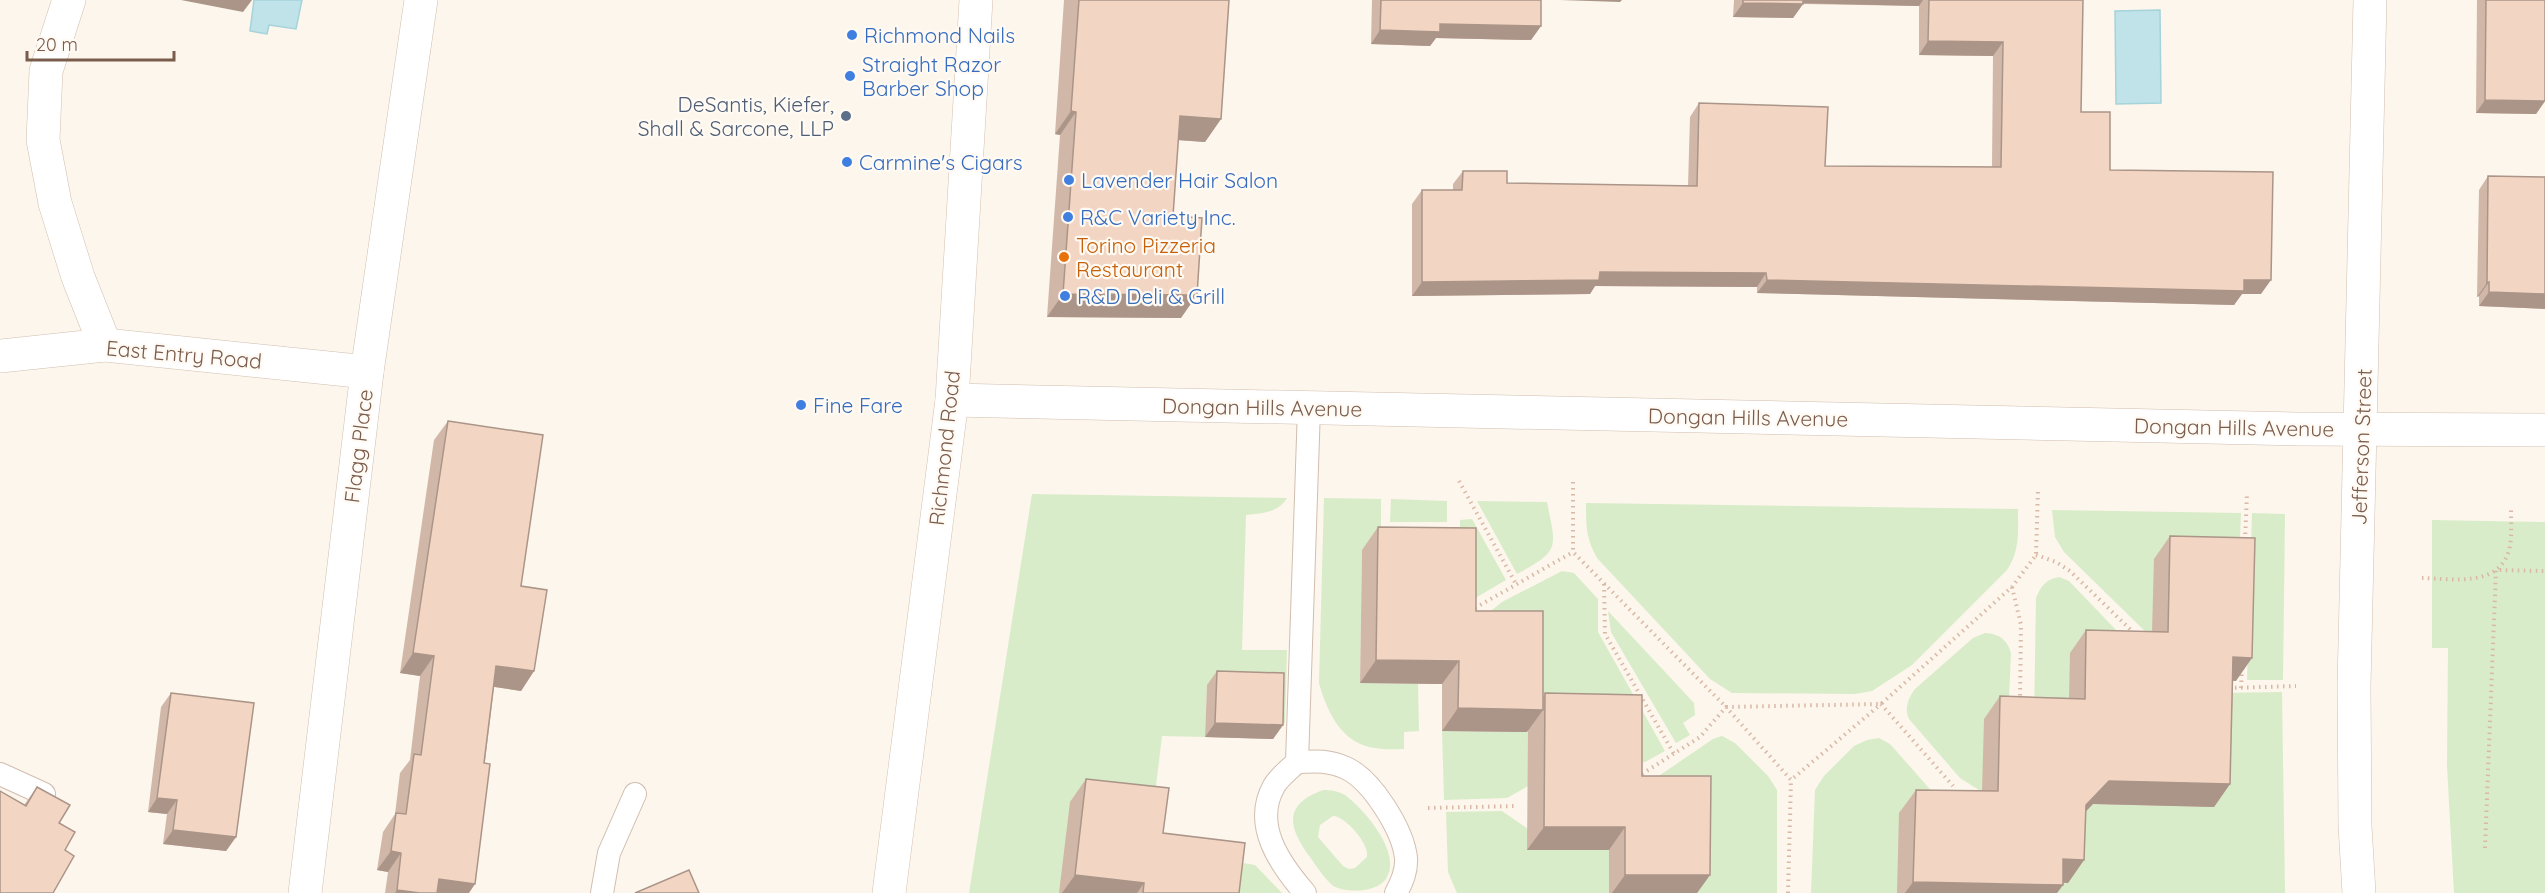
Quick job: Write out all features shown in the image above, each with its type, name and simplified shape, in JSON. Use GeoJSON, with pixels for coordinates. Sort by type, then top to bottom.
{"type":"FeatureCollection","features":[{"type":"Feature","properties":{"kind":"street"},"geometry":{"type":"LineString","coordinates":[[69,0],[46,70],[43,140],[55,203],[78,277],[105,345]]}},
{"type":"Feature","properties":{"kind":"street","name":"Flagg Place"},"geometry":{"type":"LineString","coordinates":[[305,893],[367,372],[420,0]]}},
{"type":"Feature","properties":{"kind":"street","name":"Richmond Road"},"geometry":{"type":"LineString","coordinates":[[889,893],[952,400],[976,0]]}},
{"type":"Feature","properties":{"kind":"street","name":"Jefferson Street"},"geometry":{"type":"LineString","coordinates":[[2359,893],[2355,826],[2354,686],[2362,429],[2370,0]]}},
{"type":"Feature","properties":{"kind":"street","name":"East Entry Road"},"geometry":{"type":"LineString","coordinates":[[0,356],[105,345],[367,372]]}},
{"type":"Feature","properties":{"kind":"street","name":"Dongan Hills Avenue"},"geometry":{"type":"LineString","coordinates":[[952,400],[2362,429],[2545,430]]}},
{"type":"Feature","properties":{"kind":"lane"},"geometry":{"type":"LineString","coordinates":[[1305,893],[1275,852],[1268,836],[1266,811],[1274,786],[1297,762],[1310,408]]}},
{"type":"Feature","properties":{"kind":"lane"},"geometry":{"type":"LineString","coordinates":[[1297,762],[1324,760],[1348,769],[1367,786],[1382,805],[1396,828],[1406,858],[1404,877],[1396,893]]}},
{"type":"Feature","properties":{"kind":"lane"},"geometry":{"type":"LineString","coordinates":[[0,774],[44,794]]}},
{"type":"Feature","properties":{"kind":"lane"},"geometry":{"type":"LineString","coordinates":[[602,893],[609,853],[635,794]]}},
{"type":"Feature","properties":{"kind":"path"},"geometry":{"type":"LineString","coordinates":[[1459,481],[1516,584]]}},
{"type":"Feature","properties":{"kind":"path"},"geometry":{"type":"LineString","coordinates":[[1573,483],[1573,552],[1726,707],[1791,780],[1788,893]]}},
{"type":"Feature","properties":{"kind":"path"},"geometry":{"type":"LineString","coordinates":[[1791,780],[1881,704],[2012,586],[2036,555],[2038,489]]}},
{"type":"Feature","properties":{"kind":"path"},"geometry":{"type":"LineString","coordinates":[[2245,550],[2247,493]]}},
{"type":"Feature","properties":{"kind":"path"},"geometry":{"type":"LineString","coordinates":[[2422,578],[2473,580],[2485,577],[2496,570],[2505,560],[2510,547],[2511,508]]}},
{"type":"Feature","properties":{"kind":"path"},"geometry":{"type":"LineString","coordinates":[[1475,608],[1573,552]]}},
{"type":"Feature","properties":{"kind":"path"},"geometry":{"type":"LineString","coordinates":[[2036,555],[2070,571],[2142,641]]}},
{"type":"Feature","properties":{"kind":"path"},"geometry":{"type":"LineString","coordinates":[[2496,570],[2545,570]]}},
{"type":"Feature","properties":{"kind":"path"},"geometry":{"type":"LineString","coordinates":[[2485,848],[2496,570]]}},
{"type":"Feature","properties":{"kind":"path"},"geometry":{"type":"LineString","coordinates":[[1604,584],[1605,634],[1674,753]]}},
{"type":"Feature","properties":{"kind":"path"},"geometry":{"type":"LineString","coordinates":[[2012,586],[2020,625],[2020,705]]}},
{"type":"Feature","properties":{"kind":"path"},"geometry":{"type":"LineString","coordinates":[[2241,688],[2242,665]]}},
{"type":"Feature","properties":{"kind":"path"},"geometry":{"type":"LineString","coordinates":[[2223,688],[2296,686]]}},
{"type":"Feature","properties":{"kind":"path"},"geometry":{"type":"LineString","coordinates":[[1642,774],[1700,737],[1726,707],[1881,704],[1953,786]]}},
{"type":"Feature","properties":{"kind":"path"},"geometry":{"type":"LineString","coordinates":[[1446,807],[1517,806]]}},
{"type":"Feature","properties":{"kind":"green space"},"geometry":{"type":"Polygon","coordinates":[[[1032,494],[1287,498],[1275,509],[1246,515],[1242,650],[1287,650],[1285,722],[1273,739],[1274,687],[1207,685],[1205,737],[1162,736],[1153,811],[1059,893],[969,893],[1032,494]]]}},
{"type":"Feature","properties":{"kind":"green space"},"geometry":{"type":"Polygon","coordinates":[[[1324,498],[1381,499],[1381,534],[1362,550],[1360,683],[1418,684],[1419,731],[1404,732],[1404,749],[1375,748],[1353,740],[1338,725],[1322,694],[1319,683],[1324,498]]]}},
{"type":"Feature","properties":{"kind":"green space"},"geometry":{"type":"Polygon","coordinates":[[[1391,499],[1447,501],[1447,522],[1390,522],[1391,499]]]}},
{"type":"Feature","properties":{"kind":"green space"},"geometry":{"type":"Polygon","coordinates":[[[1477,501],[1547,502],[1553,539],[1548,553],[1517,574],[1477,501]]]}},
{"type":"Feature","properties":{"kind":"green space"},"geometry":{"type":"Polygon","coordinates":[[[1586,503],[2018,509],[2017,541],[2014,556],[2007,570],[1912,665],[1872,691],[1855,694],[1732,693],[1710,679],[1597,558],[1587,532],[1586,503]]]}},
{"type":"Feature","properties":{"kind":"green space"},"geometry":{"type":"Polygon","coordinates":[[[2052,510],[2241,513],[2239,561],[2152,638],[2064,552],[2055,537],[2052,510]]]}},
{"type":"Feature","properties":{"kind":"green space"},"geometry":{"type":"Polygon","coordinates":[[[2252,513],[2285,514],[2283,680],[2247,680],[2252,513]]]}},
{"type":"Feature","properties":{"kind":"green space"},"geometry":{"type":"Polygon","coordinates":[[[1472,519],[1506,580],[1460,607],[1460,520],[1472,519]]]}},
{"type":"Feature","properties":{"kind":"green space"},"geometry":{"type":"Polygon","coordinates":[[[2432,520],[2545,522],[2545,893],[2454,893],[2447,766],[2448,648],[2432,648],[2432,520]]]}},
{"type":"Feature","properties":{"kind":"green space"},"geometry":{"type":"Polygon","coordinates":[[[1562,571],[1574,573],[1598,599],[1598,632],[1665,751],[1645,762],[1626,766],[1527,716],[1461,634],[1502,602],[1562,571]]]}},
{"type":"Feature","properties":{"kind":"green space"},"geometry":{"type":"Polygon","coordinates":[[[2059,577],[2069,581],[2140,655],[2069,721],[2034,720],[2036,598],[2044,584],[2059,577]]]}},
{"type":"Feature","properties":{"kind":"green space"},"geometry":{"type":"Polygon","coordinates":[[[1608,611],[1694,703],[1695,715],[1683,723],[1690,735],[1676,743],[1611,632],[1608,611]]]}},
{"type":"Feature","properties":{"kind":"green space"},"geometry":{"type":"Polygon","coordinates":[[[1985,633],[2002,638],[2011,653],[2008,720],[1982,792],[1960,778],[1909,719],[1907,707],[1915,689],[1973,638],[1985,633]]]}},
{"type":"Feature","properties":{"kind":"green space"},"geometry":{"type":"Polygon","coordinates":[[[2282,692],[2285,893],[2047,893],[2047,882],[2068,883],[2081,816],[2093,804],[2214,807],[2217,693],[2282,692]]]}},
{"type":"Feature","properties":{"kind":"green space"},"geometry":{"type":"Polygon","coordinates":[[[1442,731],[1528,732],[1528,786],[1507,798],[1444,800],[1442,731]]]}},
{"type":"Feature","properties":{"kind":"green space"},"geometry":{"type":"Polygon","coordinates":[[[1722,736],[1735,743],[1768,776],[1777,790],[1777,893],[1694,893],[1625,799],[1713,739],[1722,736]]]}},
{"type":"Feature","properties":{"kind":"green space"},"geometry":{"type":"Polygon","coordinates":[[[1879,738],[1890,744],[1951,813],[1897,893],[1811,893],[1815,790],[1824,776],[1854,746],[1879,738]]]}},
{"type":"Feature","properties":{"kind":"green space"},"geometry":{"type":"Polygon","coordinates":[[[1323,790],[1345,795],[1371,822],[1386,845],[1390,857],[1390,869],[1381,884],[1369,889],[1353,891],[1333,886],[1324,876],[1303,846],[1294,827],[1295,810],[1310,796],[1323,790]],[[1333,816],[1320,825],[1318,837],[1343,866],[1349,869],[1355,868],[1367,857],[1365,845],[1356,832],[1338,817],[1333,816]]]}},
{"type":"Feature","properties":{"kind":"green space"},"geometry":{"type":"Polygon","coordinates":[[[1502,811],[1528,829],[1528,849],[1609,850],[1609,893],[1457,893],[1448,872],[1446,812],[1502,811]]]}},
{"type":"Feature","properties":{"kind":"green space"},"geometry":{"type":"Polygon","coordinates":[[[1243,863],[1255,865],[1282,893],[1226,893],[1229,866],[1243,863]]]}},
{"type":"Feature","properties":{"kind":"water"},"geometry":{"type":"Polygon","coordinates":[[[254,0],[302,0],[296,29],[269,25],[267,34],[250,31],[254,0]]]}},
{"type":"Feature","properties":{"kind":"water"},"geometry":{"type":"Polygon","coordinates":[[[2160,10],[2161,103],[2116,104],[2115,11],[2160,10]]]}},
{"type":"Feature","properties":{"kind":"building"},"geometry":{"type":"Polygon","coordinates":[[[1079,0],[1229,0],[1221,119],[1180,116],[1173,216],[1202,218],[1197,295],[1063,294],[1076,112],[1071,111],[1079,0]]]}},
{"type":"Feature","properties":{"kind":"building"},"geometry":{"type":"Polygon","coordinates":[[[1381,0],[1541,0],[1541,26],[1440,24],[1440,32],[1380,30],[1381,0]]]}},
{"type":"Feature","properties":{"kind":"building"},"geometry":{"type":"Polygon","coordinates":[[[1743,0],[1803,0],[1803,4],[1743,3],[1743,0]]]}},
{"type":"Feature","properties":{"kind":"building"},"geometry":{"type":"Polygon","coordinates":[[[1929,0],[2083,0],[2081,112],[2110,112],[2110,170],[2273,172],[2271,280],[2244,280],[2244,291],[1767,280],[1766,273],[1600,272],[1599,280],[1422,282],[1422,190],[1462,190],[1463,171],[1507,171],[1507,183],[1697,186],[1699,103],[1828,107],[1825,166],[2001,167],[2003,42],[1928,41],[1929,0]]]}},
{"type":"Feature","properties":{"kind":"building"},"geometry":{"type":"Polygon","coordinates":[[[2486,0],[2545,0],[2545,101],[2485,100],[2486,0]]]}},
{"type":"Feature","properties":{"kind":"building"},"geometry":{"type":"Polygon","coordinates":[[[2488,176],[2545,177],[2545,294],[2489,292],[2489,282],[2487,283],[2488,176]]]}},
{"type":"Feature","properties":{"kind":"building"},"geometry":{"type":"Polygon","coordinates":[[[448,421],[543,435],[521,586],[547,590],[534,671],[496,666],[484,763],[490,764],[475,884],[439,879],[437,893],[420,893],[397,890],[401,853],[391,851],[396,813],[406,814],[414,754],[421,755],[434,656],[413,653],[448,421]]]}},
{"type":"Feature","properties":{"kind":"building"},"geometry":{"type":"Polygon","coordinates":[[[1378,527],[1476,528],[1476,611],[1543,611],[1543,710],[1458,708],[1459,661],[1376,660],[1378,527]]]}},
{"type":"Feature","properties":{"kind":"building"},"geometry":{"type":"Polygon","coordinates":[[[2170,536],[2255,538],[2252,658],[2233,657],[2230,784],[2109,781],[2086,805],[2084,860],[2063,859],[2063,885],[1913,882],[1916,790],[1998,791],[2000,696],[2085,699],[2086,630],[2168,632],[2170,536]]]}},
{"type":"Feature","properties":{"kind":"building"},"geometry":{"type":"Polygon","coordinates":[[[1217,671],[1284,673],[1283,725],[1215,723],[1217,671]]]}},
{"type":"Feature","properties":{"kind":"building"},"geometry":{"type":"Polygon","coordinates":[[[171,693],[254,703],[236,837],[173,830],[177,800],[157,798],[171,693]]]}},
{"type":"Feature","properties":{"kind":"building"},"geometry":{"type":"Polygon","coordinates":[[[1545,693],[1642,695],[1642,776],[1711,776],[1710,875],[1625,875],[1625,827],[1544,827],[1545,693]]]}},
{"type":"Feature","properties":{"kind":"building"},"geometry":{"type":"Polygon","coordinates":[[[1086,779],[1169,788],[1163,833],[1245,843],[1239,893],[1143,893],[1144,883],[1075,875],[1086,779]]]}},
{"type":"Feature","properties":{"kind":"building"},"geometry":{"type":"Polygon","coordinates":[[[37,787],[70,805],[59,823],[75,832],[65,850],[74,856],[53,893],[0,893],[0,791],[26,806],[37,787]]]}},
{"type":"Feature","properties":{"kind":"building"},"geometry":{"type":"Polygon","coordinates":[[[689,870],[699,893],[635,893],[689,870]]]}},
{"type":"Feature","properties":{"kind":"place","name":"Richmond Nails"},"geometry":{"type":"Point","coordinates":[852,35]}},
{"type":"Feature","properties":{"kind":"place","name":"Straight Razor Barber Shop"},"geometry":{"type":"Point","coordinates":[850,76]}},
{"type":"Feature","properties":{"kind":"place","name":"DeSantis, Kiefer, Shall & Sarcone, LLP"},"geometry":{"type":"Point","coordinates":[846,116]}},
{"type":"Feature","properties":{"kind":"place","name":"Carmine's Cigars"},"geometry":{"type":"Point","coordinates":[847,162]}},
{"type":"Feature","properties":{"kind":"place","name":"Lavender Hair Salon"},"geometry":{"type":"Point","coordinates":[1069,180]}},
{"type":"Feature","properties":{"kind":"place","name":"R&C Variety Inc."},"geometry":{"type":"Point","coordinates":[1068,217]}},
{"type":"Feature","properties":{"kind":"place","name":"Torino Pizzeria Restaurant"},"geometry":{"type":"Point","coordinates":[1064,257]}},
{"type":"Feature","properties":{"kind":"place","name":"R&D Deli & Grill"},"geometry":{"type":"Point","coordinates":[1065,296]}},
{"type":"Feature","properties":{"kind":"place","name":"Fine Fare"},"geometry":{"type":"Point","coordinates":[801,405]}}]}
